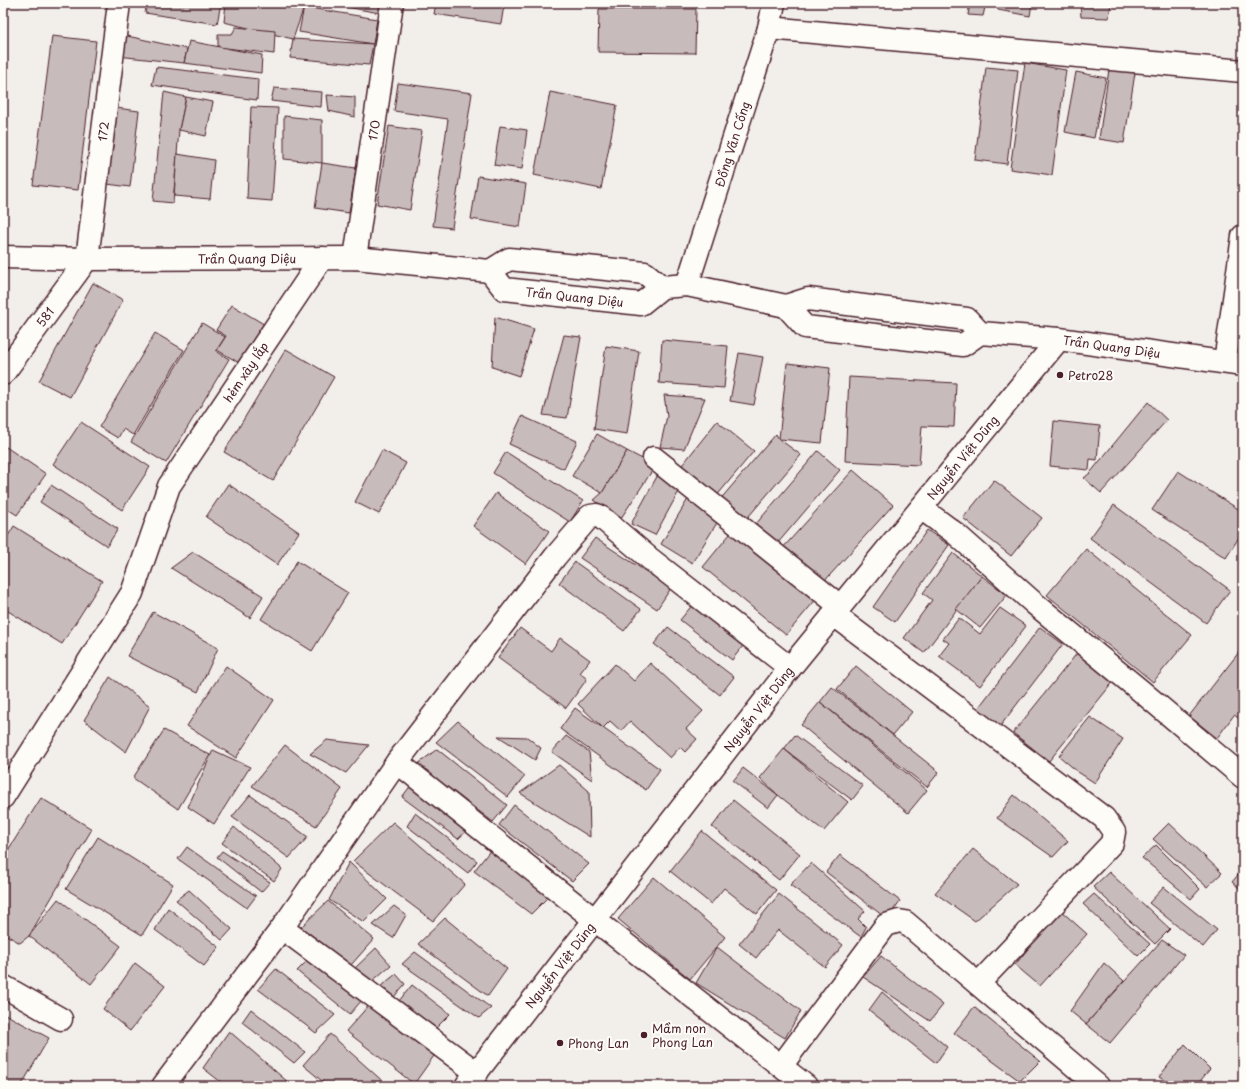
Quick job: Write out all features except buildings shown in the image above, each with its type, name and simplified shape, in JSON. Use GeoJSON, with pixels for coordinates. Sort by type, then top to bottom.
{"type":"FeatureCollection","features":[{"type":"Feature","properties":{"kind":"street","name":"172"},"geometry":{"type":"LineString","coordinates":[[86,259],[119,3]]}},
{"type":"Feature","properties":{"kind":"street","name":"170"},"geometry":{"type":"LineString","coordinates":[[355,258],[392,3]]}},
{"type":"Feature","properties":{"kind":"street","name":"Đồng Văn Cống"},"geometry":{"type":"LineString","coordinates":[[687,285],[769,28],[774,3]]}},
{"type":"Feature","properties":{"kind":"street"},"geometry":{"type":"LineString","coordinates":[[769,28],[1243,71]]}},
{"type":"Feature","properties":{"kind":"street"},"geometry":{"type":"LineString","coordinates":[[1234,364],[1243,236]]}},
{"type":"Feature","properties":{"kind":"street","name":"Trần Quang Diệu"},"geometry":{"type":"LineString","coordinates":[[3,257],[86,259],[355,258],[490,271],[504,289],[641,304],[662,288],[687,285],[786,306],[808,299],[967,319],[980,333],[1059,339],[1234,364]]}},
{"type":"Feature","properties":{"kind":"street","name":"hẻm xây lắp"},"geometry":{"type":"LineString","coordinates":[[3,797],[132,593],[169,486],[322,258]]}},
{"type":"Feature","properties":{"kind":"street","name":"581"},"geometry":{"type":"LineString","coordinates":[[3,374],[86,259]]}},
{"type":"Feature","properties":{"kind":"street"},"geometry":{"type":"LineString","coordinates":[[490,271],[509,259],[645,273],[662,288]]}},
{"type":"Feature","properties":{"kind":"street","name":"Nguyễn Việt Dũng"},"geometry":{"type":"LineString","coordinates":[[471,1079],[836,610],[1059,339]]}},
{"type":"Feature","properties":{"kind":"street"},"geometry":{"type":"LineString","coordinates":[[654,458],[836,610],[1104,818],[1114,832],[1112,843],[978,984]]}},
{"type":"Feature","properties":{"kind":"street"},"geometry":{"type":"LineString","coordinates":[[921,508],[956,534],[1035,604],[1141,691],[1243,778]]}},
{"type":"Feature","properties":{"kind":"street"},"geometry":{"type":"LineString","coordinates":[[163,1086],[282,928],[397,762],[555,557],[587,519],[594,515],[602,518],[649,558],[790,668]]}},
{"type":"Feature","properties":{"kind":"street"},"geometry":{"type":"LineString","coordinates":[[397,762],[594,920],[806,1086]]}},
{"type":"Feature","properties":{"kind":"street"},"geometry":{"type":"LineString","coordinates":[[781,1066],[886,925],[899,920],[905,922],[1096,1085]]}},
{"type":"Feature","properties":{"kind":"street"},"geometry":{"type":"LineString","coordinates":[[282,928],[471,1079]]}},
{"type":"Feature","properties":{"kind":"street"},"geometry":{"type":"LineString","coordinates":[[3,986],[61,1020]]}},
{"type":"Feature","properties":{"kind":"place","name":"Petro28"},"geometry":{"type":"Point","coordinates":[1060,375]}},
{"type":"Feature","properties":{"kind":"place","name":"Mầm non Phong Lan"},"geometry":{"type":"Point","coordinates":[644,1035]}},
{"type":"Feature","properties":{"kind":"place","name":"Phong Lan"},"geometry":{"type":"Point","coordinates":[560,1043]}}]}
